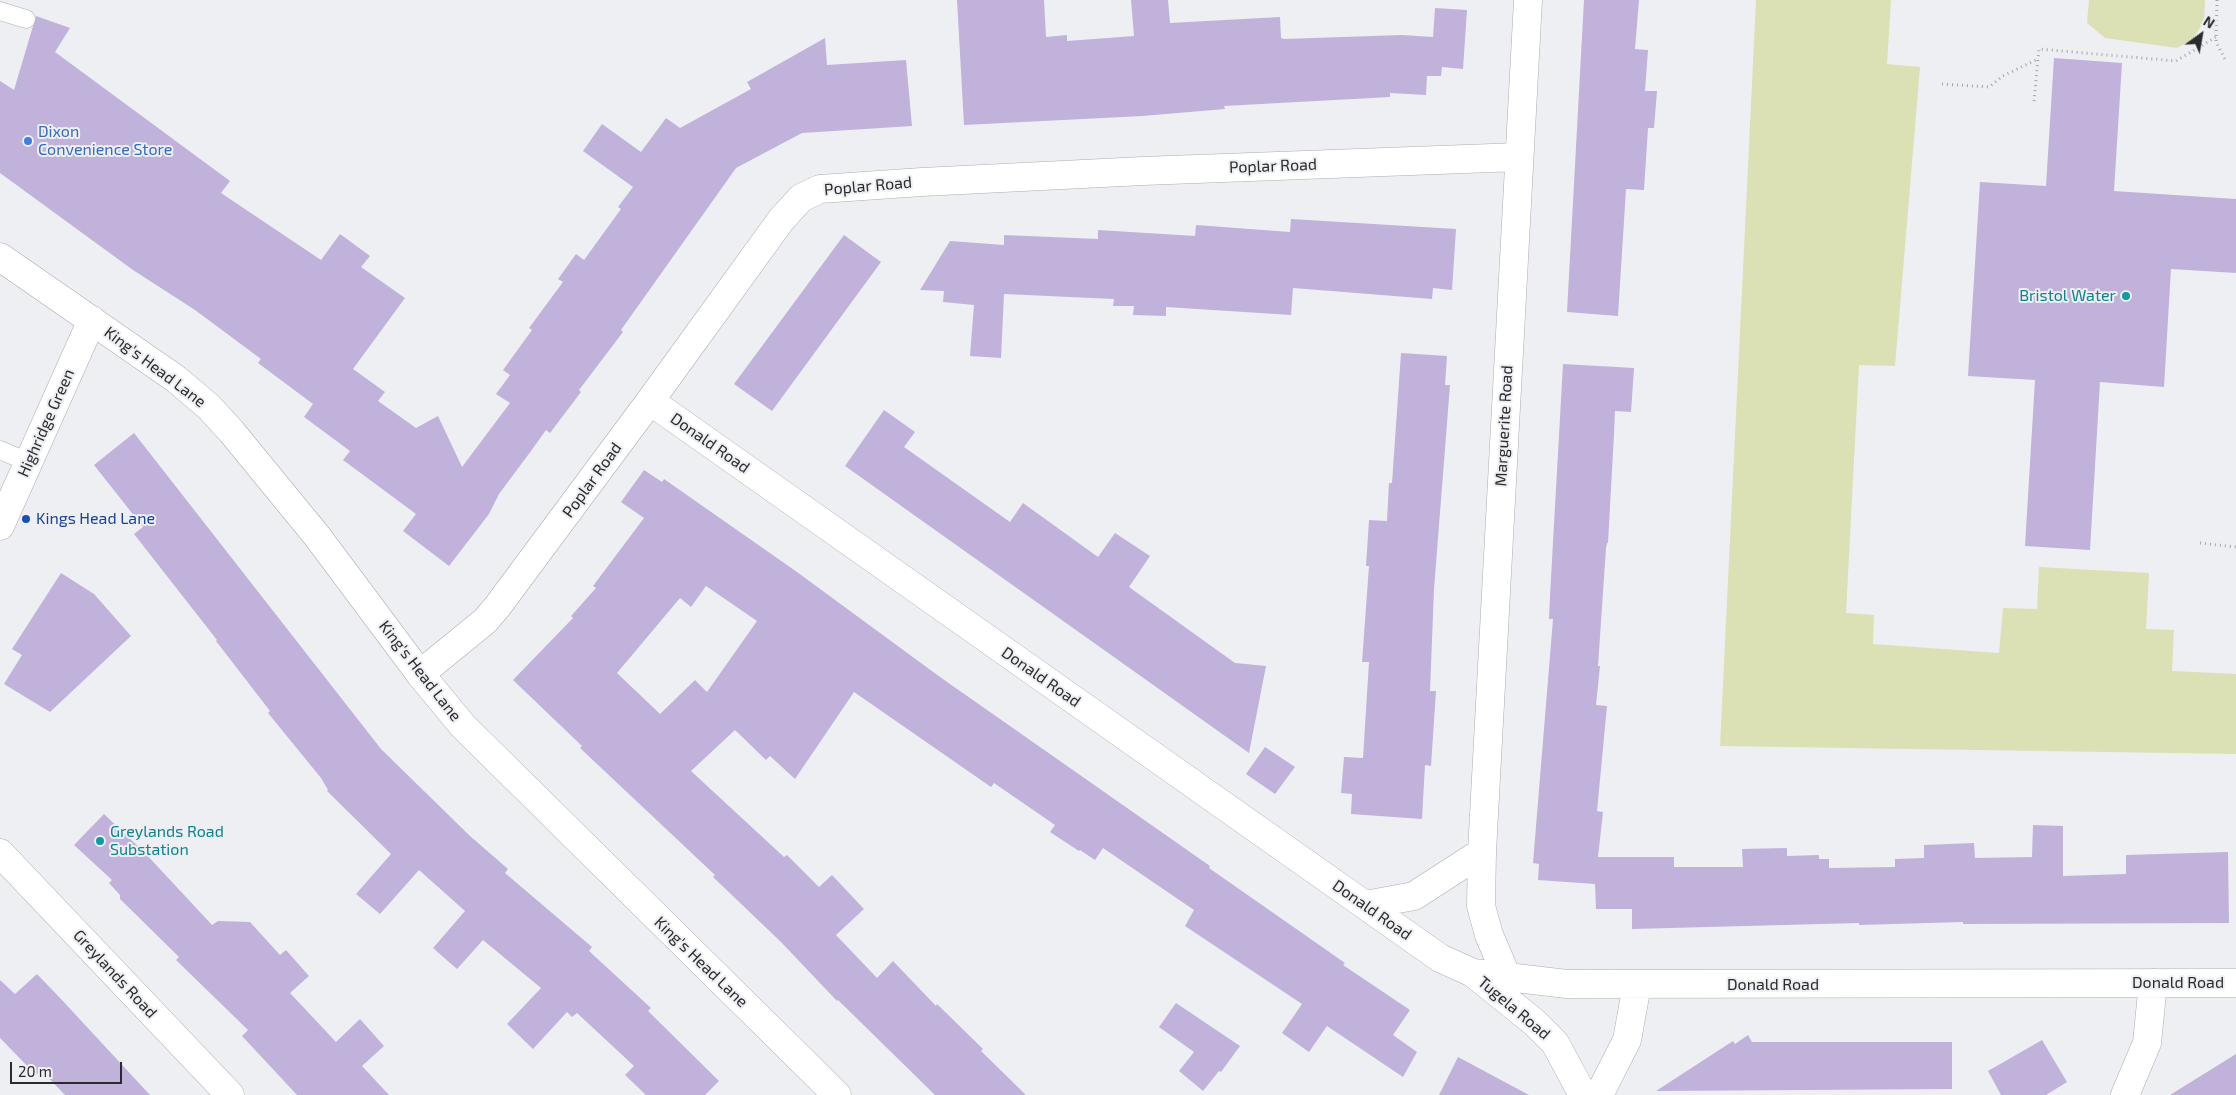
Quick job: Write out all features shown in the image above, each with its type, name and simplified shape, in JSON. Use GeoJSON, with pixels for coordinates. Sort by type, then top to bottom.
{"type":"FeatureCollection","features":[{"type":"Feature","properties":{"kind":"street","name":"Marguerite Road"},"geometry":{"type":"LineString","coordinates":[[1507,977],[1489,935],[1481,906],[1482,852],[1528,0]]}},
{"type":"Feature","properties":{"kind":"street","name":"Poplar Road"},"geometry":{"type":"LineString","coordinates":[[420,674],[485,620],[497,607],[781,220],[801,198],[820,189],[1124,172],[1519,157]]}},
{"type":"Feature","properties":{"kind":"street","name":"King's Head Lane"},"geometry":{"type":"LineString","coordinates":[[0,256],[176,379],[209,407],[317,536],[420,674],[463,726],[836,1095]]}},
{"type":"Feature","properties":{"kind":"street","name":"Highridge Green"},"geometry":{"type":"LineString","coordinates":[[0,526],[92,320]]}},
{"type":"Feature","properties":{"kind":"street","name":"Donald Road"},"geometry":{"type":"LineString","coordinates":[[650,401],[1440,958],[1473,973],[1567,984],[1637,985],[2236,983]]}},
{"type":"Feature","properties":{"kind":"street"},"geometry":{"type":"LineString","coordinates":[[1365,905],[1414,896],[1482,852]]}},
{"type":"Feature","properties":{"kind":"street","name":"Greylands Road"},"geometry":{"type":"LineString","coordinates":[[0,853],[230,1095]]}},
{"type":"Feature","properties":{"kind":"street","name":"Tugela Road"},"geometry":{"type":"LineString","coordinates":[[1473,973],[1535,1023],[1554,1043],[1583,1095]]}},
{"type":"Feature","properties":{"kind":"street"},"geometry":{"type":"LineString","coordinates":[[2125,1095],[2147,1043],[2153,984]]}},
{"type":"Feature","properties":{"kind":"street"},"geometry":{"type":"LineString","coordinates":[[1599,1095],[1627,1040],[1637,985]]}},
{"type":"Feature","properties":{"kind":"lane"},"geometry":{"type":"LineString","coordinates":[[0,11],[26,19]]}},
{"type":"Feature","properties":{"kind":"lane"},"geometry":{"type":"LineString","coordinates":[[0,450],[28,462]]}},
{"type":"Feature","properties":{"kind":"path"},"geometry":{"type":"LineString","coordinates":[[2217,0],[2216,37],[2226,61]]}},
{"type":"Feature","properties":{"kind":"path"},"geometry":{"type":"LineString","coordinates":[[2034,101],[2039,49],[2176,61],[2216,37]]}},
{"type":"Feature","properties":{"kind":"path"},"geometry":{"type":"LineString","coordinates":[[1942,84],[1988,87],[2003,76],[2038,59]]}},
{"type":"Feature","properties":{"kind":"path"},"geometry":{"type":"LineString","coordinates":[[2200,543],[2236,547]]}},
{"type":"Feature","properties":{"kind":"green space"},"geometry":{"type":"Polygon","coordinates":[[[1756,0],[1891,0],[1887,64],[1920,67],[1895,366],[1859,365],[1846,613],[1874,615],[1873,644],[1999,653],[2003,608],[2037,609],[2039,567],[2149,573],[2146,629],[2174,630],[2172,671],[2236,674],[2236,754],[1720,746],[1756,0]]]}},
{"type":"Feature","properties":{"kind":"green space"},"geometry":{"type":"Polygon","coordinates":[[[2089,0],[2205,0],[2204,21],[2193,39],[2177,48],[2105,38],[2087,23],[2089,0]]]}},
{"type":"Feature","properties":{"kind":"building"},"geometry":{"type":"Polygon","coordinates":[[[957,0],[1044,0],[1046,37],[1067,35],[1067,41],[1134,36],[1131,0],[1168,0],[1170,23],[1280,17],[1281,38],[1284,39],[1402,35],[1433,37],[1435,8],[1467,10],[1463,69],[1442,67],[1441,76],[1427,76],[1426,95],[1390,93],[1390,97],[1224,106],[1225,109],[1142,116],[964,125],[957,0]]]}},
{"type":"Feature","properties":{"kind":"building"},"geometry":{"type":"Polygon","coordinates":[[[1584,0],[1639,0],[1635,49],[1648,50],[1645,91],[1657,91],[1654,128],[1648,128],[1644,190],[1626,189],[1618,316],[1567,312],[1584,0]]]}},
{"type":"Feature","properties":{"kind":"building"},"geometry":{"type":"Polygon","coordinates":[[[36,16],[70,28],[55,52],[230,181],[221,193],[321,260],[340,234],[370,256],[361,267],[405,298],[353,369],[385,392],[378,401],[416,428],[438,416],[462,467],[510,403],[496,394],[510,375],[503,370],[532,330],[529,328],[563,282],[558,279],[576,254],[584,260],[621,209],[618,207],[633,187],[583,151],[602,124],[641,152],[666,118],[680,128],[751,89],[747,82],[825,38],[827,65],[906,60],[912,126],[802,133],[736,168],[621,330],[623,332],[579,390],[581,392],[550,433],[546,430],[499,494],[489,514],[449,566],[403,531],[416,514],[343,460],[350,451],[304,417],[313,404],[258,363],[261,359],[195,310],[133,270],[0,173],[0,81],[14,90],[36,16]]]}},
{"type":"Feature","properties":{"kind":"building","name":"Bristol Water"},"geometry":{"type":"Polygon","coordinates":[[[2054,58],[2122,63],[2114,191],[2236,199],[2236,273],[2171,269],[2164,387],[2100,382],[2090,550],[2025,546],[2035,380],[1968,376],[1980,182],[2046,186],[2054,58]]]}},
{"type":"Feature","properties":{"kind":"building"},"geometry":{"type":"Polygon","coordinates":[[[1291,219],[1456,229],[1452,290],[1433,288],[1432,299],[1293,288],[1291,315],[1166,307],[1166,316],[1133,315],[1134,306],[1113,306],[1114,299],[1004,294],[1001,358],[970,356],[974,305],[943,302],[944,291],[920,290],[950,241],[1004,245],[1004,235],[1098,239],[1098,230],[1195,236],[1196,225],[1290,232],[1291,219]]]}},
{"type":"Feature","properties":{"kind":"building"},"geometry":{"type":"Polygon","coordinates":[[[844,235],[881,262],[772,411],[734,384],[844,235]]]}},
{"type":"Feature","properties":{"kind":"building"},"geometry":{"type":"Polygon","coordinates":[[[1401,353],[1447,356],[1445,385],[1450,385],[1434,589],[1430,691],[1436,691],[1431,766],[1425,765],[1422,819],[1351,814],[1352,794],[1341,793],[1344,757],[1363,758],[1369,662],[1362,662],[1369,566],[1366,566],[1369,520],[1387,521],[1389,483],[1392,483],[1401,353]]]}},
{"type":"Feature","properties":{"kind":"building"},"geometry":{"type":"Polygon","coordinates":[[[1563,364],[1634,368],[1631,412],[1615,411],[1608,543],[1606,548],[1598,666],[1600,666],[1596,705],[1607,706],[1597,811],[1603,812],[1598,857],[1674,857],[1674,867],[1743,867],[1742,849],[1787,848],[1787,856],[1819,855],[1819,859],[1829,859],[1829,868],[1895,867],[1895,859],[1924,858],[1924,845],[1974,843],[1975,858],[2032,857],[2033,825],[2063,826],[2063,876],[2126,874],[2126,855],[2228,852],[2229,923],[1963,924],[1963,922],[1859,925],[1859,923],[1632,929],[1632,909],[1596,909],[1595,884],[1538,880],[1539,864],[1533,863],[1553,619],[1549,619],[1563,364]]]}},
{"type":"Feature","properties":{"kind":"building"},"geometry":{"type":"Polygon","coordinates":[[[884,410],[915,432],[904,447],[1010,522],[1023,503],[1098,557],[1115,533],[1150,556],[1129,587],[1235,663],[1266,666],[1249,753],[845,466],[884,410]]]}},
{"type":"Feature","properties":{"kind":"building"},"geometry":{"type":"Polygon","coordinates":[[[134,433],[381,749],[470,836],[508,869],[505,873],[592,947],[589,951],[651,1008],[648,1011],[719,1081],[705,1095],[646,1095],[625,1075],[634,1066],[577,1013],[572,1017],[567,1012],[533,1049],[507,1024],[541,988],[483,940],[457,969],[433,948],[465,911],[419,870],[380,914],[356,894],[391,854],[327,791],[321,778],[268,713],[270,711],[217,640],[134,534],[143,527],[94,465],[134,433]]]}},
{"type":"Feature","properties":{"kind":"building"},"geometry":{"type":"Polygon","coordinates":[[[644,470],[662,482],[664,479],[797,572],[940,677],[1210,866],[1209,868],[1345,963],[1343,965],[1410,1010],[1393,1035],[1417,1052],[1403,1077],[1327,1026],[1309,1052],[1282,1033],[1302,1004],[1185,926],[1194,910],[1103,848],[1095,860],[1079,851],[1050,832],[1055,825],[994,783],[991,787],[854,692],[795,779],[770,756],[766,760],[735,730],[691,771],[784,857],[787,855],[819,887],[832,875],[864,909],[836,935],[877,978],[893,961],[936,1006],[937,1004],[983,1049],[981,1051],[1026,1095],[935,1095],[837,1001],[781,942],[713,877],[715,875],[580,748],[582,746],[513,680],[573,618],[571,616],[596,588],[593,586],[644,518],[621,502],[644,470]],[[706,586],[691,607],[680,598],[617,673],[660,714],[695,680],[707,692],[757,621],[706,586]]]}},
{"type":"Feature","properties":{"kind":"building"},"geometry":{"type":"Polygon","coordinates":[[[61,573],[94,594],[131,636],[50,712],[4,684],[22,655],[12,649],[61,573]]]}},
{"type":"Feature","properties":{"kind":"building"},"geometry":{"type":"Polygon","coordinates":[[[1265,747],[1295,767],[1275,794],[1246,774],[1265,747]]]}},
{"type":"Feature","properties":{"kind":"building"},"geometry":{"type":"Polygon","coordinates":[[[104,814],[145,853],[212,925],[218,921],[250,922],[280,955],[286,950],[309,976],[290,993],[336,1042],[360,1019],[384,1046],[362,1066],[389,1095],[297,1095],[242,1036],[248,1030],[176,960],[179,957],[120,899],[120,895],[109,883],[112,880],[74,845],[104,814]]]}},
{"type":"Feature","properties":{"kind":"building"},"geometry":{"type":"Polygon","coordinates":[[[37,974],[150,1095],[65,1095],[41,1070],[36,1075],[0,1038],[0,980],[15,994],[37,974]]]}},
{"type":"Feature","properties":{"kind":"building"},"geometry":{"type":"Polygon","coordinates":[[[1176,1003],[1240,1046],[1221,1072],[1219,1071],[1203,1091],[1179,1071],[1194,1052],[1159,1027],[1176,1003]]]}},
{"type":"Feature","properties":{"kind":"building"},"geometry":{"type":"Polygon","coordinates":[[[1748,1035],[1752,1042],[1952,1042],[1952,1089],[1656,1091],[1733,1041],[1735,1044],[1748,1035]]]}},
{"type":"Feature","properties":{"kind":"building"},"geometry":{"type":"Polygon","coordinates":[[[2042,1040],[2067,1082],[2046,1095],[2001,1095],[1988,1071],[2042,1040]]]}},
{"type":"Feature","properties":{"kind":"building"},"geometry":{"type":"Polygon","coordinates":[[[2236,1054],[2236,1095],[2170,1095],[2236,1054]]]}},
{"type":"Feature","properties":{"kind":"building"},"geometry":{"type":"Polygon","coordinates":[[[1458,1057],[1529,1095],[1439,1095],[1458,1057]]]}},
{"type":"Feature","properties":{"kind":"place","name":"Dixon Convenience Store"},"geometry":{"type":"Point","coordinates":[28,141]}},
{"type":"Feature","properties":{"kind":"place","name":"Bristol Water"},"geometry":{"type":"Point","coordinates":[2126,296]}},
{"type":"Feature","properties":{"kind":"place","name":"Kings Head Lane"},"geometry":{"type":"Point","coordinates":[26,519]}},
{"type":"Feature","properties":{"kind":"place","name":"Greylands Road Substation"},"geometry":{"type":"Point","coordinates":[100,841]}}]}
